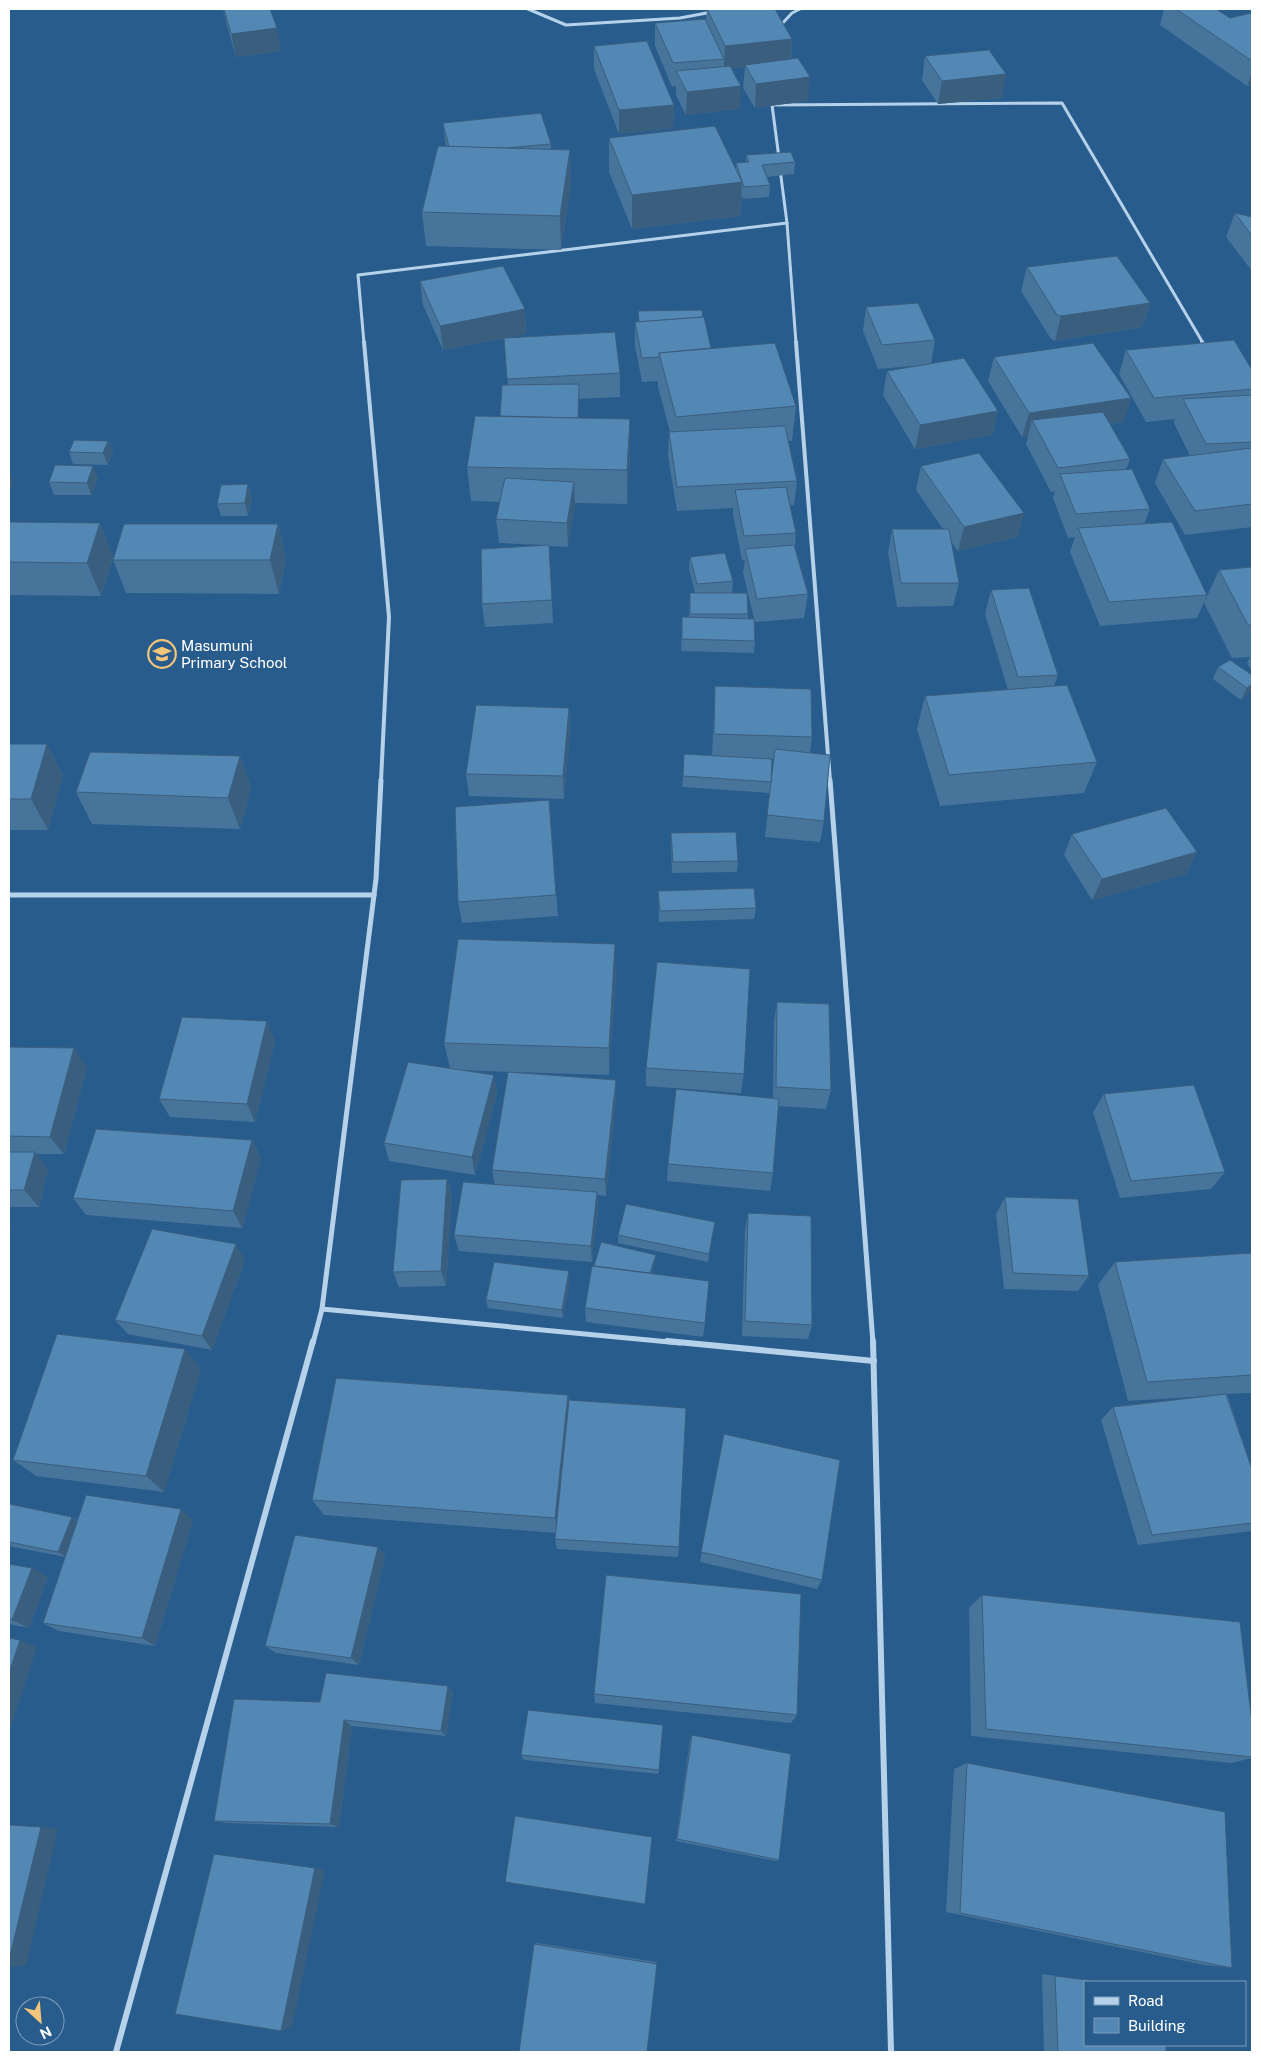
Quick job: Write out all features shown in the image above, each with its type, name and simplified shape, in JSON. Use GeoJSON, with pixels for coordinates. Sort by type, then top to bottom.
{"type":"FeatureCollection","features":[{"type":"Feature","properties":{"kind":"street"},"geometry":{"type":"LineString","coordinates":[[528,9],[566,25],[680,18],[718,11]]}},
{"type":"Feature","properties":{"kind":"street"},"geometry":{"type":"LineString","coordinates":[[773,34],[792,13],[800,9]]}},
{"type":"Feature","properties":{"kind":"street"},"geometry":{"type":"LineString","coordinates":[[769,97],[772,105],[787,223],[874,1361],[891,2052]]}},
{"type":"Feature","properties":{"kind":"street"},"geometry":{"type":"LineString","coordinates":[[772,105],[1062,103],[1207,349]]}},
{"type":"Feature","properties":{"kind":"street"},"geometry":{"type":"LineString","coordinates":[[116,2052],[322,1308],[374,896],[390,617],[358,275],[787,223]]}},
{"type":"Feature","properties":{"kind":"street"},"geometry":{"type":"LineString","coordinates":[[9,895],[374,896]]}},
{"type":"Feature","properties":{"kind":"street"},"geometry":{"type":"LineString","coordinates":[[322,1308],[874,1361]]}},
{"type":"Feature","properties":{"kind":"building"},"geometry":{"type":"Polygon","coordinates":[[[224,9],[270,9],[277,28],[231,34],[224,9]]]}},
{"type":"Feature","properties":{"kind":"building"},"geometry":{"type":"Polygon","coordinates":[[[707,9],[775,9],[792,39],[725,46],[707,9]]]}},
{"type":"Feature","properties":{"kind":"building"},"geometry":{"type":"Polygon","coordinates":[[[1176,9],[1216,9],[1230,18],[1251,13],[1252,61],[1176,9]]]}},
{"type":"Feature","properties":{"kind":"building"},"geometry":{"type":"Polygon","coordinates":[[[705,19],[724,59],[673,63],[655,23],[705,19]]]}},
{"type":"Feature","properties":{"kind":"building"},"geometry":{"type":"Polygon","coordinates":[[[647,41],[674,105],[619,110],[594,46],[647,41]]]}},
{"type":"Feature","properties":{"kind":"building"},"geometry":{"type":"Polygon","coordinates":[[[989,50],[1006,74],[942,81],[925,56],[989,50]]]}},
{"type":"Feature","properties":{"kind":"building"},"geometry":{"type":"Polygon","coordinates":[[[798,58],[810,77],[756,84],[745,65],[798,58]]]}},
{"type":"Feature","properties":{"kind":"building"},"geometry":{"type":"Polygon","coordinates":[[[730,66],[741,86],[687,92],[676,71],[730,66]]]}},
{"type":"Feature","properties":{"kind":"building"},"geometry":{"type":"Polygon","coordinates":[[[541,113],[551,144],[506,148],[449,147],[443,123],[541,113]]]}},
{"type":"Feature","properties":{"kind":"building"},"geometry":{"type":"Polygon","coordinates":[[[715,126],[742,182],[632,195],[609,138],[715,126]]]}},
{"type":"Feature","properties":{"kind":"building"},"geometry":{"type":"Polygon","coordinates":[[[438,146],[570,150],[560,216],[422,212],[438,146]]]}},
{"type":"Feature","properties":{"kind":"building"},"geometry":{"type":"Polygon","coordinates":[[[791,152],[795,162],[762,165],[770,185],[744,187],[736,163],[749,162],[746,155],[791,152]]]}},
{"type":"Feature","properties":{"kind":"building"},"geometry":{"type":"Polygon","coordinates":[[[1235,213],[1252,217],[1252,236],[1235,213]]]}},
{"type":"Feature","properties":{"kind":"building"},"geometry":{"type":"Polygon","coordinates":[[[1117,256],[1150,303],[1061,316],[1057,315],[1027,267],[1117,256]]]}},
{"type":"Feature","properties":{"kind":"building"},"geometry":{"type":"Polygon","coordinates":[[[503,266],[525,309],[440,326],[420,281],[503,266]]]}},
{"type":"Feature","properties":{"kind":"building"},"geometry":{"type":"Polygon","coordinates":[[[918,303],[935,340],[882,345],[866,307],[918,303]]]}},
{"type":"Feature","properties":{"kind":"building"},"geometry":{"type":"Polygon","coordinates":[[[702,310],[703,317],[639,322],[638,311],[702,310]]]}},
{"type":"Feature","properties":{"kind":"building"},"geometry":{"type":"Polygon","coordinates":[[[704,317],[711,348],[659,353],[659,357],[642,358],[635,322],[704,317]]]}},
{"type":"Feature","properties":{"kind":"building"},"geometry":{"type":"Polygon","coordinates":[[[615,332],[620,373],[507,379],[504,338],[615,332]]]}},
{"type":"Feature","properties":{"kind":"building"},"geometry":{"type":"Polygon","coordinates":[[[1234,340],[1252,370],[1252,389],[1154,398],[1126,350],[1234,340]]]}},
{"type":"Feature","properties":{"kind":"building"},"geometry":{"type":"Polygon","coordinates":[[[775,343],[796,406],[676,417],[659,353],[775,343]]]}},
{"type":"Feature","properties":{"kind":"building"},"geometry":{"type":"Polygon","coordinates":[[[1093,343],[1131,398],[1029,413],[994,357],[1093,343]]]}},
{"type":"Feature","properties":{"kind":"building"},"geometry":{"type":"Polygon","coordinates":[[[964,358],[998,411],[920,425],[887,371],[964,358]]]}},
{"type":"Feature","properties":{"kind":"building"},"geometry":{"type":"Polygon","coordinates":[[[579,384],[578,418],[500,416],[502,385],[579,384]]]}},
{"type":"Feature","properties":{"kind":"building"},"geometry":{"type":"Polygon","coordinates":[[[1252,395],[1252,442],[1206,444],[1183,399],[1252,395]]]}},
{"type":"Feature","properties":{"kind":"building"},"geometry":{"type":"Polygon","coordinates":[[[1103,412],[1130,459],[1058,468],[1032,420],[1103,412]]]}},
{"type":"Feature","properties":{"kind":"building"},"geometry":{"type":"Polygon","coordinates":[[[475,416],[630,419],[627,470],[467,467],[475,416]]]}},
{"type":"Feature","properties":{"kind":"building"},"geometry":{"type":"Polygon","coordinates":[[[785,426],[797,481],[677,487],[669,432],[785,426]]]}},
{"type":"Feature","properties":{"kind":"building"},"geometry":{"type":"Polygon","coordinates":[[[74,440],[108,441],[103,453],[69,452],[74,440]]]}},
{"type":"Feature","properties":{"kind":"building"},"geometry":{"type":"Polygon","coordinates":[[[1252,448],[1252,504],[1195,511],[1163,459],[1252,448]]]}},
{"type":"Feature","properties":{"kind":"building"},"geometry":{"type":"Polygon","coordinates":[[[979,453],[1024,513],[964,527],[921,466],[979,453]]]}},
{"type":"Feature","properties":{"kind":"building"},"geometry":{"type":"Polygon","coordinates":[[[55,465],[93,466],[87,483],[49,482],[55,465]]]}},
{"type":"Feature","properties":{"kind":"building"},"geometry":{"type":"Polygon","coordinates":[[[1132,469],[1150,509],[1076,514],[1060,474],[1132,469]]]}},
{"type":"Feature","properties":{"kind":"building"},"geometry":{"type":"Polygon","coordinates":[[[505,478],[574,482],[567,523],[496,519],[505,478]]]}},
{"type":"Feature","properties":{"kind":"building"},"geometry":{"type":"Polygon","coordinates":[[[248,484],[245,503],[217,504],[221,485],[248,484]]]}},
{"type":"Feature","properties":{"kind":"building"},"geometry":{"type":"Polygon","coordinates":[[[786,487],[796,533],[744,536],[735,490],[786,487]]]}},
{"type":"Feature","properties":{"kind":"building"},"geometry":{"type":"Polygon","coordinates":[[[9,522],[100,523],[87,563],[9,562],[9,522]]]}},
{"type":"Feature","properties":{"kind":"building"},"geometry":{"type":"Polygon","coordinates":[[[1172,522],[1207,595],[1109,602],[1078,528],[1172,522]]]}},
{"type":"Feature","properties":{"kind":"building"},"geometry":{"type":"Polygon","coordinates":[[[124,524],[278,524],[270,560],[113,560],[124,524]]]}},
{"type":"Feature","properties":{"kind":"building"},"geometry":{"type":"Polygon","coordinates":[[[892,529],[949,529],[959,583],[901,583],[892,529]]]}},
{"type":"Feature","properties":{"kind":"building"},"geometry":{"type":"Polygon","coordinates":[[[549,545],[552,600],[482,604],[481,549],[549,545]]]}},
{"type":"Feature","properties":{"kind":"building"},"geometry":{"type":"Polygon","coordinates":[[[794,545],[808,594],[757,599],[745,549],[794,545]]]}},
{"type":"Feature","properties":{"kind":"building"},"geometry":{"type":"Polygon","coordinates":[[[725,553],[733,581],[697,584],[690,557],[725,553]]]}},
{"type":"Feature","properties":{"kind":"building"},"geometry":{"type":"Polygon","coordinates":[[[1252,567],[1252,625],[1248,625],[1219,570],[1252,567]]]}},
{"type":"Feature","properties":{"kind":"building"},"geometry":{"type":"Polygon","coordinates":[[[1029,588],[1058,675],[1018,677],[991,590],[1029,588]]]}},
{"type":"Feature","properties":{"kind":"building"},"geometry":{"type":"Polygon","coordinates":[[[690,593],[747,593],[748,614],[690,614],[690,593]]]}},
{"type":"Feature","properties":{"kind":"building"},"geometry":{"type":"Polygon","coordinates":[[[682,617],[754,619],[755,641],[682,639],[682,617]]]}},
{"type":"Feature","properties":{"kind":"building"},"geometry":{"type":"Polygon","coordinates":[[[1230,660],[1252,675],[1252,684],[1247,688],[1218,667],[1230,660]]]}},
{"type":"Feature","properties":{"kind":"building"},"geometry":{"type":"Polygon","coordinates":[[[1067,685],[1097,762],[949,775],[925,696],[1067,685]]]}},
{"type":"Feature","properties":{"kind":"building"},"geometry":{"type":"Polygon","coordinates":[[[715,686],[811,689],[812,737],[714,734],[715,686]]]}},
{"type":"Feature","properties":{"kind":"building"},"geometry":{"type":"Polygon","coordinates":[[[476,705],[569,708],[563,776],[466,774],[476,705]]]}},
{"type":"Feature","properties":{"kind":"building"},"geometry":{"type":"Polygon","coordinates":[[[9,744],[47,744],[31,799],[9,799],[9,744]]]}},
{"type":"Feature","properties":{"kind":"building"},"geometry":{"type":"Polygon","coordinates":[[[775,749],[830,755],[824,821],[767,815],[775,749]]]}},
{"type":"Feature","properties":{"kind":"building"},"geometry":{"type":"Polygon","coordinates":[[[90,752],[240,756],[228,798],[76,792],[90,752]]]}},
{"type":"Feature","properties":{"kind":"building"},"geometry":{"type":"Polygon","coordinates":[[[684,754],[772,759],[771,782],[683,776],[684,754]]]}},
{"type":"Feature","properties":{"kind":"building"},"geometry":{"type":"Polygon","coordinates":[[[549,800],[556,895],[458,902],[455,807],[549,800]]]}},
{"type":"Feature","properties":{"kind":"building"},"geometry":{"type":"Polygon","coordinates":[[[1166,808],[1197,852],[1102,879],[1072,834],[1166,808]]]}},
{"type":"Feature","properties":{"kind":"building"},"geometry":{"type":"Polygon","coordinates":[[[736,832],[738,861],[673,862],[671,833],[736,832]]]}},
{"type":"Feature","properties":{"kind":"building"},"geometry":{"type":"Polygon","coordinates":[[[754,888],[756,908],[660,911],[658,891],[754,888]]]}},
{"type":"Feature","properties":{"kind":"building"},"geometry":{"type":"Polygon","coordinates":[[[458,939],[615,944],[609,1048],[444,1043],[458,939]]]}},
{"type":"Feature","properties":{"kind":"building"},"geometry":{"type":"Polygon","coordinates":[[[657,962],[750,969],[744,1074],[646,1068],[657,962]]]}},
{"type":"Feature","properties":{"kind":"building"},"geometry":{"type":"Polygon","coordinates":[[[777,1002],[829,1004],[831,1090],[776,1087],[777,1002]]]}},
{"type":"Feature","properties":{"kind":"building"},"geometry":{"type":"Polygon","coordinates":[[[182,1017],[267,1021],[247,1104],[159,1099],[182,1017]]]}},
{"type":"Feature","properties":{"kind":"building"},"geometry":{"type":"Polygon","coordinates":[[[9,1047],[74,1048],[50,1137],[9,1136],[9,1047]]]}},
{"type":"Feature","properties":{"kind":"building"},"geometry":{"type":"Polygon","coordinates":[[[408,1062],[494,1075],[472,1157],[384,1143],[408,1062]]]}},
{"type":"Feature","properties":{"kind":"building"},"geometry":{"type":"Polygon","coordinates":[[[508,1072],[616,1080],[605,1179],[492,1170],[508,1072]]]}},
{"type":"Feature","properties":{"kind":"building"},"geometry":{"type":"Polygon","coordinates":[[[1194,1085],[1225,1172],[1131,1181],[1104,1094],[1194,1085]]]}},
{"type":"Feature","properties":{"kind":"building"},"geometry":{"type":"Polygon","coordinates":[[[676,1089],[779,1099],[773,1173],[668,1164],[676,1089]]]}},
{"type":"Feature","properties":{"kind":"building"},"geometry":{"type":"Polygon","coordinates":[[[96,1129],[252,1140],[233,1211],[73,1198],[96,1129]]]}},
{"type":"Feature","properties":{"kind":"building"},"geometry":{"type":"Polygon","coordinates":[[[9,1152],[35,1152],[24,1190],[9,1190],[9,1152]]]}},
{"type":"Feature","properties":{"kind":"building"},"geometry":{"type":"Polygon","coordinates":[[[447,1179],[441,1271],[393,1272],[401,1180],[447,1179]]]}},
{"type":"Feature","properties":{"kind":"building"},"geometry":{"type":"Polygon","coordinates":[[[463,1182],[597,1192],[591,1246],[454,1235],[463,1182]]]}},
{"type":"Feature","properties":{"kind":"building"},"geometry":{"type":"Polygon","coordinates":[[[1005,1197],[1078,1199],[1089,1276],[1013,1273],[1005,1197]]]}},
{"type":"Feature","properties":{"kind":"building"},"geometry":{"type":"Polygon","coordinates":[[[626,1204],[715,1222],[709,1254],[618,1235],[626,1204]]]}},
{"type":"Feature","properties":{"kind":"building"},"geometry":{"type":"Polygon","coordinates":[[[748,1213],[811,1216],[812,1325],[745,1321],[748,1213]]]}},
{"type":"Feature","properties":{"kind":"building"},"geometry":{"type":"Polygon","coordinates":[[[152,1229],[236,1244],[202,1336],[115,1320],[152,1229]]]}},
{"type":"Feature","properties":{"kind":"building"},"geometry":{"type":"Polygon","coordinates":[[[601,1242],[656,1255],[650,1273],[594,1266],[601,1242]]]}},
{"type":"Feature","properties":{"kind":"building"},"geometry":{"type":"Polygon","coordinates":[[[1252,1253],[1252,1375],[1147,1382],[1115,1262],[1252,1253]]]}},
{"type":"Feature","properties":{"kind":"building"},"geometry":{"type":"Polygon","coordinates":[[[494,1262],[569,1271],[562,1310],[486,1300],[494,1262]]]}},
{"type":"Feature","properties":{"kind":"building"},"geometry":{"type":"Polygon","coordinates":[[[592,1266],[709,1281],[705,1323],[585,1308],[592,1266]]]}},
{"type":"Feature","properties":{"kind":"building"},"geometry":{"type":"Polygon","coordinates":[[[57,1334],[185,1349],[146,1476],[13,1460],[57,1334]]]}},
{"type":"Feature","properties":{"kind":"building"},"geometry":{"type":"Polygon","coordinates":[[[336,1378],[568,1395],[555,1518],[312,1500],[336,1378]]]}},
{"type":"Feature","properties":{"kind":"building"},"geometry":{"type":"Polygon","coordinates":[[[1226,1394],[1252,1469],[1252,1523],[1152,1535],[1113,1407],[1226,1394]]]}},
{"type":"Feature","properties":{"kind":"building"},"geometry":{"type":"Polygon","coordinates":[[[569,1400],[686,1408],[679,1547],[555,1539],[569,1400]]]}},
{"type":"Feature","properties":{"kind":"building"},"geometry":{"type":"Polygon","coordinates":[[[724,1434],[840,1460],[822,1580],[701,1552],[724,1434]]]}},
{"type":"Feature","properties":{"kind":"building"},"geometry":{"type":"Polygon","coordinates":[[[86,1495],[181,1509],[142,1638],[43,1623],[86,1495]]]}},
{"type":"Feature","properties":{"kind":"building"},"geometry":{"type":"Polygon","coordinates":[[[9,1504],[72,1517],[58,1552],[9,1542],[9,1504]]]}},
{"type":"Feature","properties":{"kind":"building"},"geometry":{"type":"Polygon","coordinates":[[[295,1535],[378,1547],[351,1658],[265,1646],[295,1535]]]}},
{"type":"Feature","properties":{"kind":"building"},"geometry":{"type":"Polygon","coordinates":[[[9,1564],[32,1568],[12,1620],[9,1619],[9,1564]]]}},
{"type":"Feature","properties":{"kind":"building"},"geometry":{"type":"Polygon","coordinates":[[[606,1575],[801,1594],[797,1715],[594,1694],[606,1575]]]}},
{"type":"Feature","properties":{"kind":"building"},"geometry":{"type":"Polygon","coordinates":[[[982,1595],[1240,1622],[1252,1723],[1252,1757],[986,1729],[982,1595]]]}},
{"type":"Feature","properties":{"kind":"building"},"geometry":{"type":"Polygon","coordinates":[[[9,1638],[20,1640],[9,1673],[9,1638]]]}},
{"type":"Feature","properties":{"kind":"building"},"geometry":{"type":"Polygon","coordinates":[[[326,1673],[448,1686],[441,1731],[344,1720],[330,1824],[214,1821],[234,1699],[320,1702],[326,1673]]]}},
{"type":"Feature","properties":{"kind":"building"},"geometry":{"type":"Polygon","coordinates":[[[528,1710],[663,1725],[659,1770],[521,1755],[528,1710]]]}},
{"type":"Feature","properties":{"kind":"building"},"geometry":{"type":"Polygon","coordinates":[[[692,1735],[791,1754],[779,1860],[677,1839],[692,1735]]]}},
{"type":"Feature","properties":{"kind":"building"},"geometry":{"type":"Polygon","coordinates":[[[967,1763],[1225,1812],[1232,1968],[960,1913],[967,1763]]]}},
{"type":"Feature","properties":{"kind":"building"},"geometry":{"type":"Polygon","coordinates":[[[515,1816],[652,1837],[645,1904],[505,1882],[515,1816]]]}},
{"type":"Feature","properties":{"kind":"building"},"geometry":{"type":"Polygon","coordinates":[[[9,1825],[41,1827],[9,1960],[9,1825]]]}},
{"type":"Feature","properties":{"kind":"building"},"geometry":{"type":"Polygon","coordinates":[[[214,1854],[315,1868],[281,2031],[175,2014],[214,1854]]]}},
{"type":"Feature","properties":{"kind":"building"},"geometry":{"type":"Polygon","coordinates":[[[534,1944],[657,1964],[647,2052],[519,2052],[534,1944]]]}},
{"type":"Feature","properties":{"kind":"building"},"geometry":{"type":"Polygon","coordinates":[[[1055,1976],[1094,1981],[1084,1981],[1084,2046],[1166,2046],[1166,2052],[1058,2052],[1055,1976]]]}},
{"type":"Feature","properties":{"kind":"place","name":"Masumuni Primary School"},"geometry":{"type":"Point","coordinates":[162,654]}}]}
